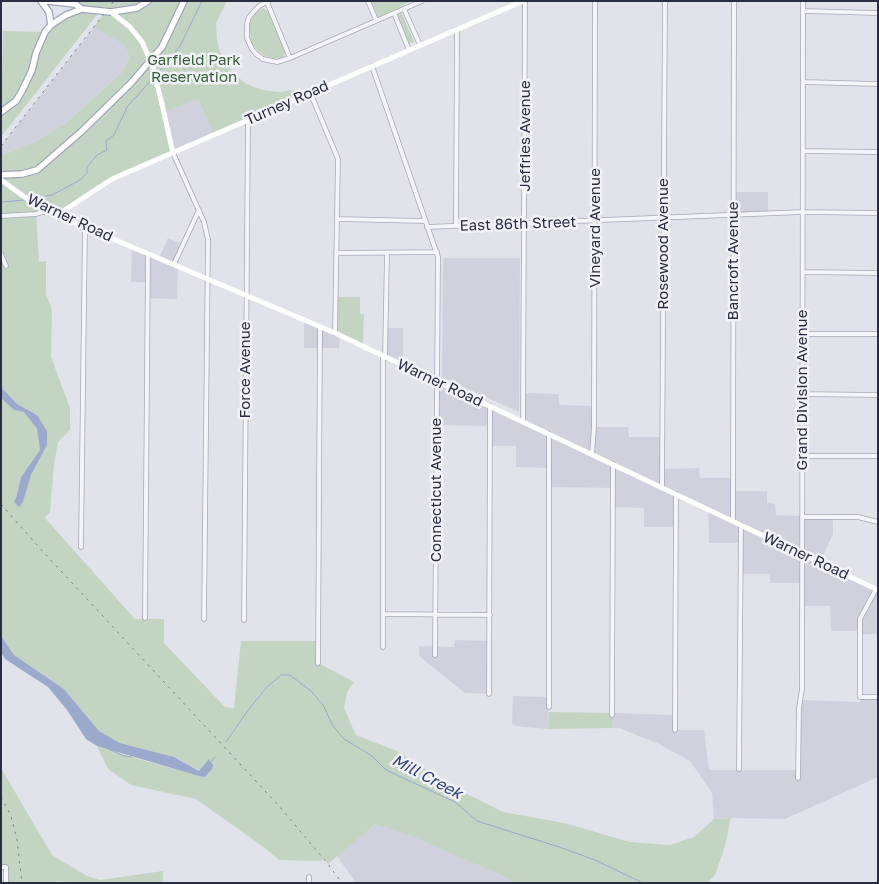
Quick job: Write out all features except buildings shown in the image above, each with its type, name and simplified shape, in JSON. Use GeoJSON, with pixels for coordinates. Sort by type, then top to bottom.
{"type":"FeatureCollection","features":[{"type":"Feature","properties":{"kind":"main road"},"geometry":{"type":"LineString","coordinates":[[41,1],[50,12],[51,25]]}},
{"type":"Feature","properties":{"kind":"main road"},"geometry":{"type":"LineString","coordinates":[[47,1],[74,4],[82,9],[111,12],[137,8],[148,1]]}},
{"type":"Feature","properties":{"kind":"main road"},"geometry":{"type":"LineString","coordinates":[[1,175],[22,174],[37,170],[82,131],[131,83],[162,48],[184,1]]}},
{"type":"Feature","properties":{"kind":"main road","name":"Turney Road"},"geometry":{"type":"LineString","coordinates":[[56,215],[112,180],[310,92],[524,1]]}},
{"type":"Feature","properties":{"kind":"main road"},"geometry":{"type":"LineString","coordinates":[[1,112],[16,101],[22,91],[32,70],[40,42],[51,25],[66,15],[82,9]]}},
{"type":"Feature","properties":{"kind":"main road"},"geometry":{"type":"LineString","coordinates":[[111,12],[130,28],[142,42],[152,64],[173,153]]}},
{"type":"Feature","properties":{"kind":"main road","name":"Warner Road"},"geometry":{"type":"LineString","coordinates":[[1,180],[47,211],[246,294],[335,334],[733,520],[877,590]]}},
{"type":"Feature","properties":{"kind":"street"},"geometry":{"type":"LineString","coordinates":[[368,1],[376,20]]}},
{"type":"Feature","properties":{"kind":"street","name":"Jeffries Avenue"},"geometry":{"type":"LineString","coordinates":[[523,421],[525,223],[524,1]]}},
{"type":"Feature","properties":{"kind":"street","name":"Vineyard Avenue"},"geometry":{"type":"LineString","coordinates":[[592,454],[594,420],[596,1]]}},
{"type":"Feature","properties":{"kind":"street","name":"Rosewood Avenue"},"geometry":{"type":"LineString","coordinates":[[662,487],[665,1]]}},
{"type":"Feature","properties":{"kind":"street","name":"Bancroft Avenue"},"geometry":{"type":"LineString","coordinates":[[733,520],[734,1]]}},
{"type":"Feature","properties":{"kind":"street","name":"Grand Division Avenue"},"geometry":{"type":"LineString","coordinates":[[798,778],[799,708],[802,689],[803,1]]}},
{"type":"Feature","properties":{"kind":"street"},"geometry":{"type":"LineString","coordinates":[[290,58],[268,2],[259,6],[249,17],[246,31],[249,44],[256,54],[263,59],[277,62],[290,58],[420,2]]}},
{"type":"Feature","properties":{"kind":"street"},"geometry":{"type":"LineString","coordinates":[[404,9],[420,45]]}},
{"type":"Feature","properties":{"kind":"street"},"geometry":{"type":"LineString","coordinates":[[803,11],[878,13]]}},
{"type":"Feature","properties":{"kind":"street"},"geometry":{"type":"LineString","coordinates":[[394,13],[408,50]]}},
{"type":"Feature","properties":{"kind":"street"},"geometry":{"type":"LineString","coordinates":[[456,226],[457,30]]}},
{"type":"Feature","properties":{"kind":"street","name":"Connecticut Avenue"},"geometry":{"type":"LineString","coordinates":[[372,66],[438,257],[435,655]]}},
{"type":"Feature","properties":{"kind":"street"},"geometry":{"type":"LineString","coordinates":[[804,82],[878,84]]}},
{"type":"Feature","properties":{"kind":"street"},"geometry":{"type":"LineString","coordinates":[[310,92],[338,159],[335,334]]}},
{"type":"Feature","properties":{"kind":"street","name":"Force Avenue"},"geometry":{"type":"LineString","coordinates":[[244,620],[248,120]]}},
{"type":"Feature","properties":{"kind":"street"},"geometry":{"type":"LineString","coordinates":[[803,151],[878,152]]}},
{"type":"Feature","properties":{"kind":"street"},"geometry":{"type":"LineString","coordinates":[[173,153],[199,210],[208,239],[204,620]]}},
{"type":"Feature","properties":{"kind":"street"},"geometry":{"type":"LineString","coordinates":[[174,264],[199,210]]}},
{"type":"Feature","properties":{"kind":"street"},"geometry":{"type":"LineString","coordinates":[[1,216],[36,214],[47,211]]}},
{"type":"Feature","properties":{"kind":"street","name":"East 86th Street"},"geometry":{"type":"LineString","coordinates":[[427,227],[803,212],[878,213]]}},
{"type":"Feature","properties":{"kind":"street"},"geometry":{"type":"LineString","coordinates":[[337,219],[425,221]]}},
{"type":"Feature","properties":{"kind":"street"},"geometry":{"type":"LineString","coordinates":[[81,547],[84,226]]}},
{"type":"Feature","properties":{"kind":"street"},"geometry":{"type":"LineString","coordinates":[[336,253],[437,252]]}},
{"type":"Feature","properties":{"kind":"street"},"geometry":{"type":"LineString","coordinates":[[383,647],[384,357],[387,253]]}},
{"type":"Feature","properties":{"kind":"street"},"geometry":{"type":"LineString","coordinates":[[1,254],[6,266]]}},
{"type":"Feature","properties":{"kind":"street"},"geometry":{"type":"LineString","coordinates":[[145,618],[148,254]]}},
{"type":"Feature","properties":{"kind":"street"},"geometry":{"type":"LineString","coordinates":[[803,272],[878,273]]}},
{"type":"Feature","properties":{"kind":"street"},"geometry":{"type":"LineString","coordinates":[[318,663],[320,328]]}},
{"type":"Feature","properties":{"kind":"street"},"geometry":{"type":"LineString","coordinates":[[803,334],[878,334]]}},
{"type":"Feature","properties":{"kind":"street"},"geometry":{"type":"LineString","coordinates":[[802,394],[878,395]]}},
{"type":"Feature","properties":{"kind":"street"},"geometry":{"type":"LineString","coordinates":[[489,694],[490,406]]}},
{"type":"Feature","properties":{"kind":"street"},"geometry":{"type":"LineString","coordinates":[[549,434],[549,707]]}},
{"type":"Feature","properties":{"kind":"street"},"geometry":{"type":"LineString","coordinates":[[802,456],[878,456]]}},
{"type":"Feature","properties":{"kind":"street"},"geometry":{"type":"LineString","coordinates":[[612,715],[613,464]]}},
{"type":"Feature","properties":{"kind":"street"},"geometry":{"type":"LineString","coordinates":[[675,730],[676,494]]}},
{"type":"Feature","properties":{"kind":"street"},"geometry":{"type":"LineString","coordinates":[[802,517],[858,517],[878,522]]}},
{"type":"Feature","properties":{"kind":"street"},"geometry":{"type":"LineString","coordinates":[[739,769],[741,525]]}},
{"type":"Feature","properties":{"kind":"street"},"geometry":{"type":"LineString","coordinates":[[877,590],[860,619],[860,697],[878,698]]}},
{"type":"Feature","properties":{"kind":"street"},"geometry":{"type":"LineString","coordinates":[[383,614],[490,615]]}},
{"type":"Feature","properties":{"kind":"street"},"geometry":{"type":"LineString","coordinates":[[4,867],[6,883]]}},
{"type":"Feature","properties":{"kind":"street"},"geometry":{"type":"LineString","coordinates":[[309,877],[309,883]]}},
{"type":"Feature","properties":{"kind":"shaded area"},"geometry":{"type":"Polygon","coordinates":[[[106,12],[125,45],[129,58],[122,72],[65,124],[32,143],[5,154],[1,153],[1,146],[106,12]]]}},
{"type":"Feature","properties":{"kind":"shaded area"},"geometry":{"type":"Polygon","coordinates":[[[198,99],[214,135],[173,153],[163,112],[198,99]]]}},
{"type":"Feature","properties":{"kind":"shaded area"},"geometry":{"type":"Polygon","coordinates":[[[734,192],[768,192],[768,214],[734,215],[734,192]]]}},
{"type":"Feature","properties":{"kind":"shaded area"},"geometry":{"type":"Polygon","coordinates":[[[168,238],[183,244],[174,263],[178,265],[177,299],[147,298],[147,282],[131,282],[132,246],[159,258],[168,238]]]}},
{"type":"Feature","properties":{"kind":"shaded area"},"geometry":{"type":"Polygon","coordinates":[[[443,258],[520,258],[519,412],[442,377],[443,258]]]}},
{"type":"Feature","properties":{"kind":"shaded area"},"geometry":{"type":"Polygon","coordinates":[[[304,320],[340,336],[339,348],[304,348],[304,320]]]}},
{"type":"Feature","properties":{"kind":"shaded area"},"geometry":{"type":"Polygon","coordinates":[[[386,328],[403,328],[403,365],[385,358],[386,328]]]}},
{"type":"Feature","properties":{"kind":"shaded area"},"geometry":{"type":"Polygon","coordinates":[[[436,381],[523,421],[523,393],[559,394],[559,405],[594,406],[594,427],[628,427],[629,437],[662,437],[662,469],[699,468],[700,478],[733,478],[733,491],[767,491],[767,503],[775,504],[776,515],[833,517],[833,534],[820,562],[878,590],[878,634],[860,634],[859,631],[831,631],[830,606],[802,606],[802,583],[770,583],[770,574],[741,574],[741,543],[709,543],[708,509],[676,494],[676,527],[644,527],[644,508],[613,507],[613,488],[549,487],[549,468],[516,467],[516,446],[490,446],[490,426],[436,425],[436,381]]]}},
{"type":"Feature","properties":{"kind":"shaded area"},"geometry":{"type":"Polygon","coordinates":[[[455,640],[490,641],[489,694],[465,693],[419,656],[419,646],[454,647],[455,640]]]}},
{"type":"Feature","properties":{"kind":"shaded area"},"geometry":{"type":"Polygon","coordinates":[[[513,696],[549,697],[548,729],[512,724],[513,696]]]}},
{"type":"Feature","properties":{"kind":"shaded area"},"geometry":{"type":"Polygon","coordinates":[[[860,697],[878,697],[878,777],[785,819],[714,819],[712,793],[690,761],[659,744],[619,728],[612,728],[612,713],[676,715],[676,730],[704,730],[709,770],[797,770],[801,700],[860,702],[860,697]]]}},
{"type":"Feature","properties":{"kind":"shaded area"},"geometry":{"type":"Polygon","coordinates":[[[375,824],[405,832],[507,878],[512,883],[356,883],[335,853],[375,824]]]}},
{"type":"Feature","properties":{"kind":"green space","name":"Garfield Park Reservation"},"geometry":{"type":"Polygon","coordinates":[[[47,1],[227,1],[216,23],[217,41],[222,58],[232,72],[246,84],[263,90],[280,92],[300,89],[303,96],[214,135],[198,99],[164,112],[173,153],[112,179],[57,215],[47,211],[36,214],[39,262],[46,261],[46,294],[52,310],[51,357],[70,408],[70,430],[58,442],[50,512],[45,518],[135,619],[164,619],[164,643],[225,707],[234,708],[241,641],[318,641],[318,663],[354,682],[347,692],[344,708],[356,735],[399,752],[461,791],[503,812],[564,823],[630,842],[670,845],[694,837],[714,819],[731,818],[725,846],[715,875],[707,883],[512,883],[507,878],[405,833],[375,824],[328,864],[324,859],[320,861],[279,860],[196,799],[131,785],[108,769],[97,746],[205,777],[213,765],[210,760],[200,771],[174,757],[120,743],[99,731],[64,689],[14,655],[1,636],[1,398],[14,410],[24,412],[37,429],[40,450],[21,477],[16,498],[23,502],[31,475],[47,445],[37,415],[17,404],[1,387],[1,153],[5,154],[32,143],[65,124],[122,72],[129,58],[125,45],[94,27],[105,12],[100,11],[1,137],[3,31],[45,32],[51,25],[82,8],[47,1]]]}},
{"type":"Feature","properties":{"kind":"green space"},"geometry":{"type":"Polygon","coordinates":[[[371,1],[411,1],[399,7],[414,42],[409,44],[394,10],[378,17],[371,1]]]}},
{"type":"Feature","properties":{"kind":"green space"},"geometry":{"type":"Polygon","coordinates":[[[262,8],[268,11],[285,51],[284,57],[275,59],[263,55],[251,42],[249,24],[255,13],[262,8]]]}},
{"type":"Feature","properties":{"kind":"green space"},"geometry":{"type":"Polygon","coordinates":[[[336,297],[360,297],[360,314],[364,314],[363,347],[335,333],[336,297]]]}},
{"type":"Feature","properties":{"kind":"green space"},"geometry":{"type":"Polygon","coordinates":[[[549,712],[612,713],[612,728],[548,729],[549,712]]]}},
{"type":"Feature","properties":{"kind":"green space"},"geometry":{"type":"Polygon","coordinates":[[[1,768],[52,855],[87,876],[100,880],[163,871],[163,883],[79,883],[56,881],[56,883],[6,883],[6,868],[1,867],[1,768]]]}},
{"type":"Feature","properties":{"kind":"water"},"geometry":{"type":"Polygon","coordinates":[[[1,387],[17,404],[37,415],[47,431],[47,445],[31,475],[23,502],[19,507],[14,502],[21,477],[40,450],[37,429],[24,412],[14,410],[1,398],[1,387]]]}},
{"type":"Feature","properties":{"kind":"water"},"geometry":{"type":"Polygon","coordinates":[[[1,636],[14,655],[64,689],[99,731],[120,743],[174,757],[199,771],[209,759],[213,765],[212,769],[205,777],[199,776],[97,746],[86,739],[67,710],[48,687],[5,659],[1,652],[1,636]]]}},
{"type":"Feature","properties":{"kind":"waterway","name":"Mill Creek"},"geometry":{"type":"LineString","coordinates":[[157,74],[180,46],[202,1]]}},
{"type":"Feature","properties":{"kind":"waterway","name":"Mill Creek"},"geometry":{"type":"LineString","coordinates":[[31,199],[52,195],[80,180],[87,173],[87,167],[97,155],[107,150],[106,141],[114,135],[127,107],[154,77]]}},
{"type":"Feature","properties":{"kind":"waterway","name":"Mill Creek"},"geometry":{"type":"LineString","coordinates":[[1,202],[25,200]]}},
{"type":"Feature","properties":{"kind":"waterway","name":"Mill Creek"},"geometry":{"type":"LineString","coordinates":[[226,742],[267,687],[281,675],[290,675],[311,691],[323,705],[333,726],[344,739],[372,756],[386,770],[455,802],[477,821],[595,860],[643,883]]}},
{"type":"Feature","properties":{"kind":"waterway","name":"Mill Creek"},"geometry":{"type":"LineString","coordinates":[[108,749],[124,756],[132,757]]}},
{"type":"Feature","properties":{"kind":"waterway","name":"Mill Creek"},"geometry":{"type":"LineString","coordinates":[[211,762],[215,757]]}},
{"type":"Feature","properties":{"kind":"railway"},"geometry":{"type":"LineString","coordinates":[[1,146],[114,1]]}},
{"type":"Feature","properties":{"kind":"railway"},"geometry":{"type":"LineString","coordinates":[[1,504],[279,806],[342,883]]}},
{"type":"Feature","properties":{"kind":"railway"},"geometry":{"type":"LineString","coordinates":[[1,797],[11,816],[17,840],[22,883]]}}]}
